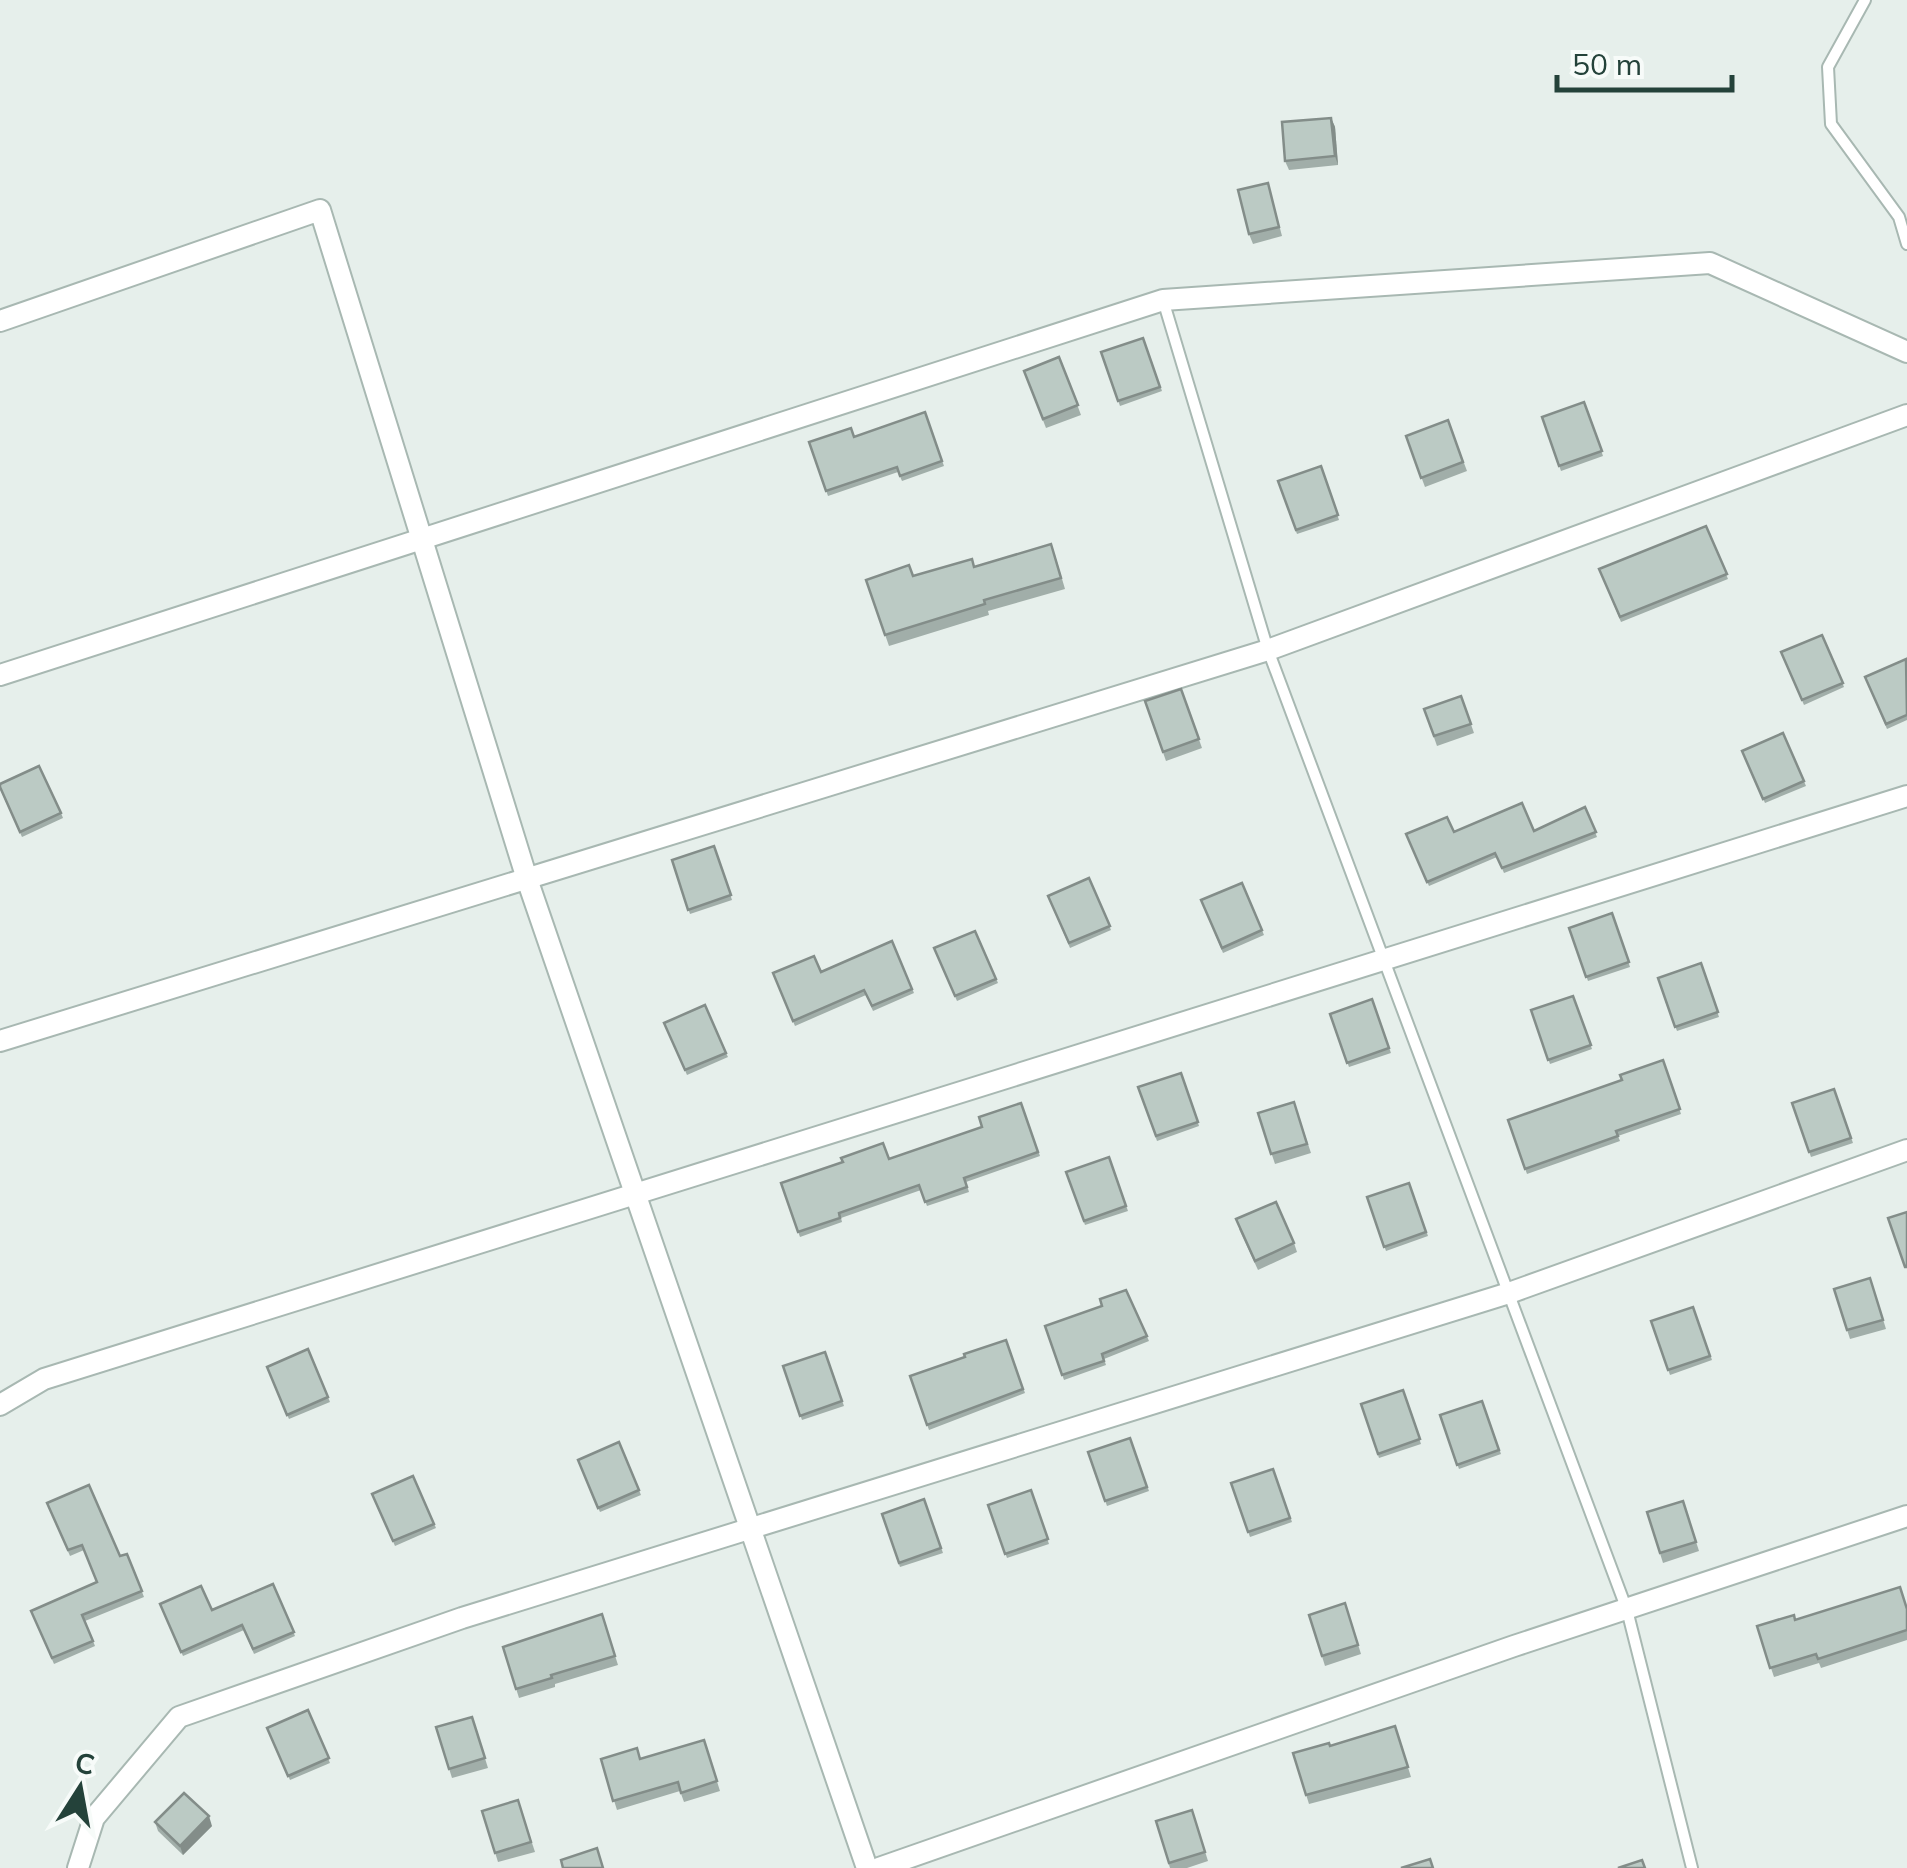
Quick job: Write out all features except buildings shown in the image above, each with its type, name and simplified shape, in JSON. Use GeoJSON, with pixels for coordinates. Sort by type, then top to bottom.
{"type":"FeatureCollection","features":[{"type":"Feature","properties":{"kind":"street"},"geometry":{"type":"LineString","coordinates":[[0,321],[320,210],[527,878],[867,1868]]}},
{"type":"Feature","properties":{"kind":"street"},"geometry":{"type":"LineString","coordinates":[[0,675],[1163,300],[1710,262],[1907,352]]}},
{"type":"Feature","properties":{"kind":"street"},"geometry":{"type":"LineString","coordinates":[[0,1041],[1268,650],[1907,415]]}},
{"type":"Feature","properties":{"kind":"street"},"geometry":{"type":"LineString","coordinates":[[0,1404],[44,1379],[1907,796]]}},
{"type":"Feature","properties":{"kind":"street"},"geometry":{"type":"LineString","coordinates":[[78,1868],[94,1818],[179,1717],[462,1618],[1508,1294],[1907,1150]]}},
{"type":"Feature","properties":{"kind":"street"},"geometry":{"type":"LineString","coordinates":[[880,1868],[1907,1516]]}},
{"type":"Feature","properties":{"kind":"lane"},"geometry":{"type":"LineString","coordinates":[[1865,0],[1828,67],[1830,124],[1900,218],[1907,244]]}},
{"type":"Feature","properties":{"kind":"lane"},"geometry":{"type":"LineString","coordinates":[[1163,300],[1268,650],[1627,1610],[1692,1868]]}}]}
